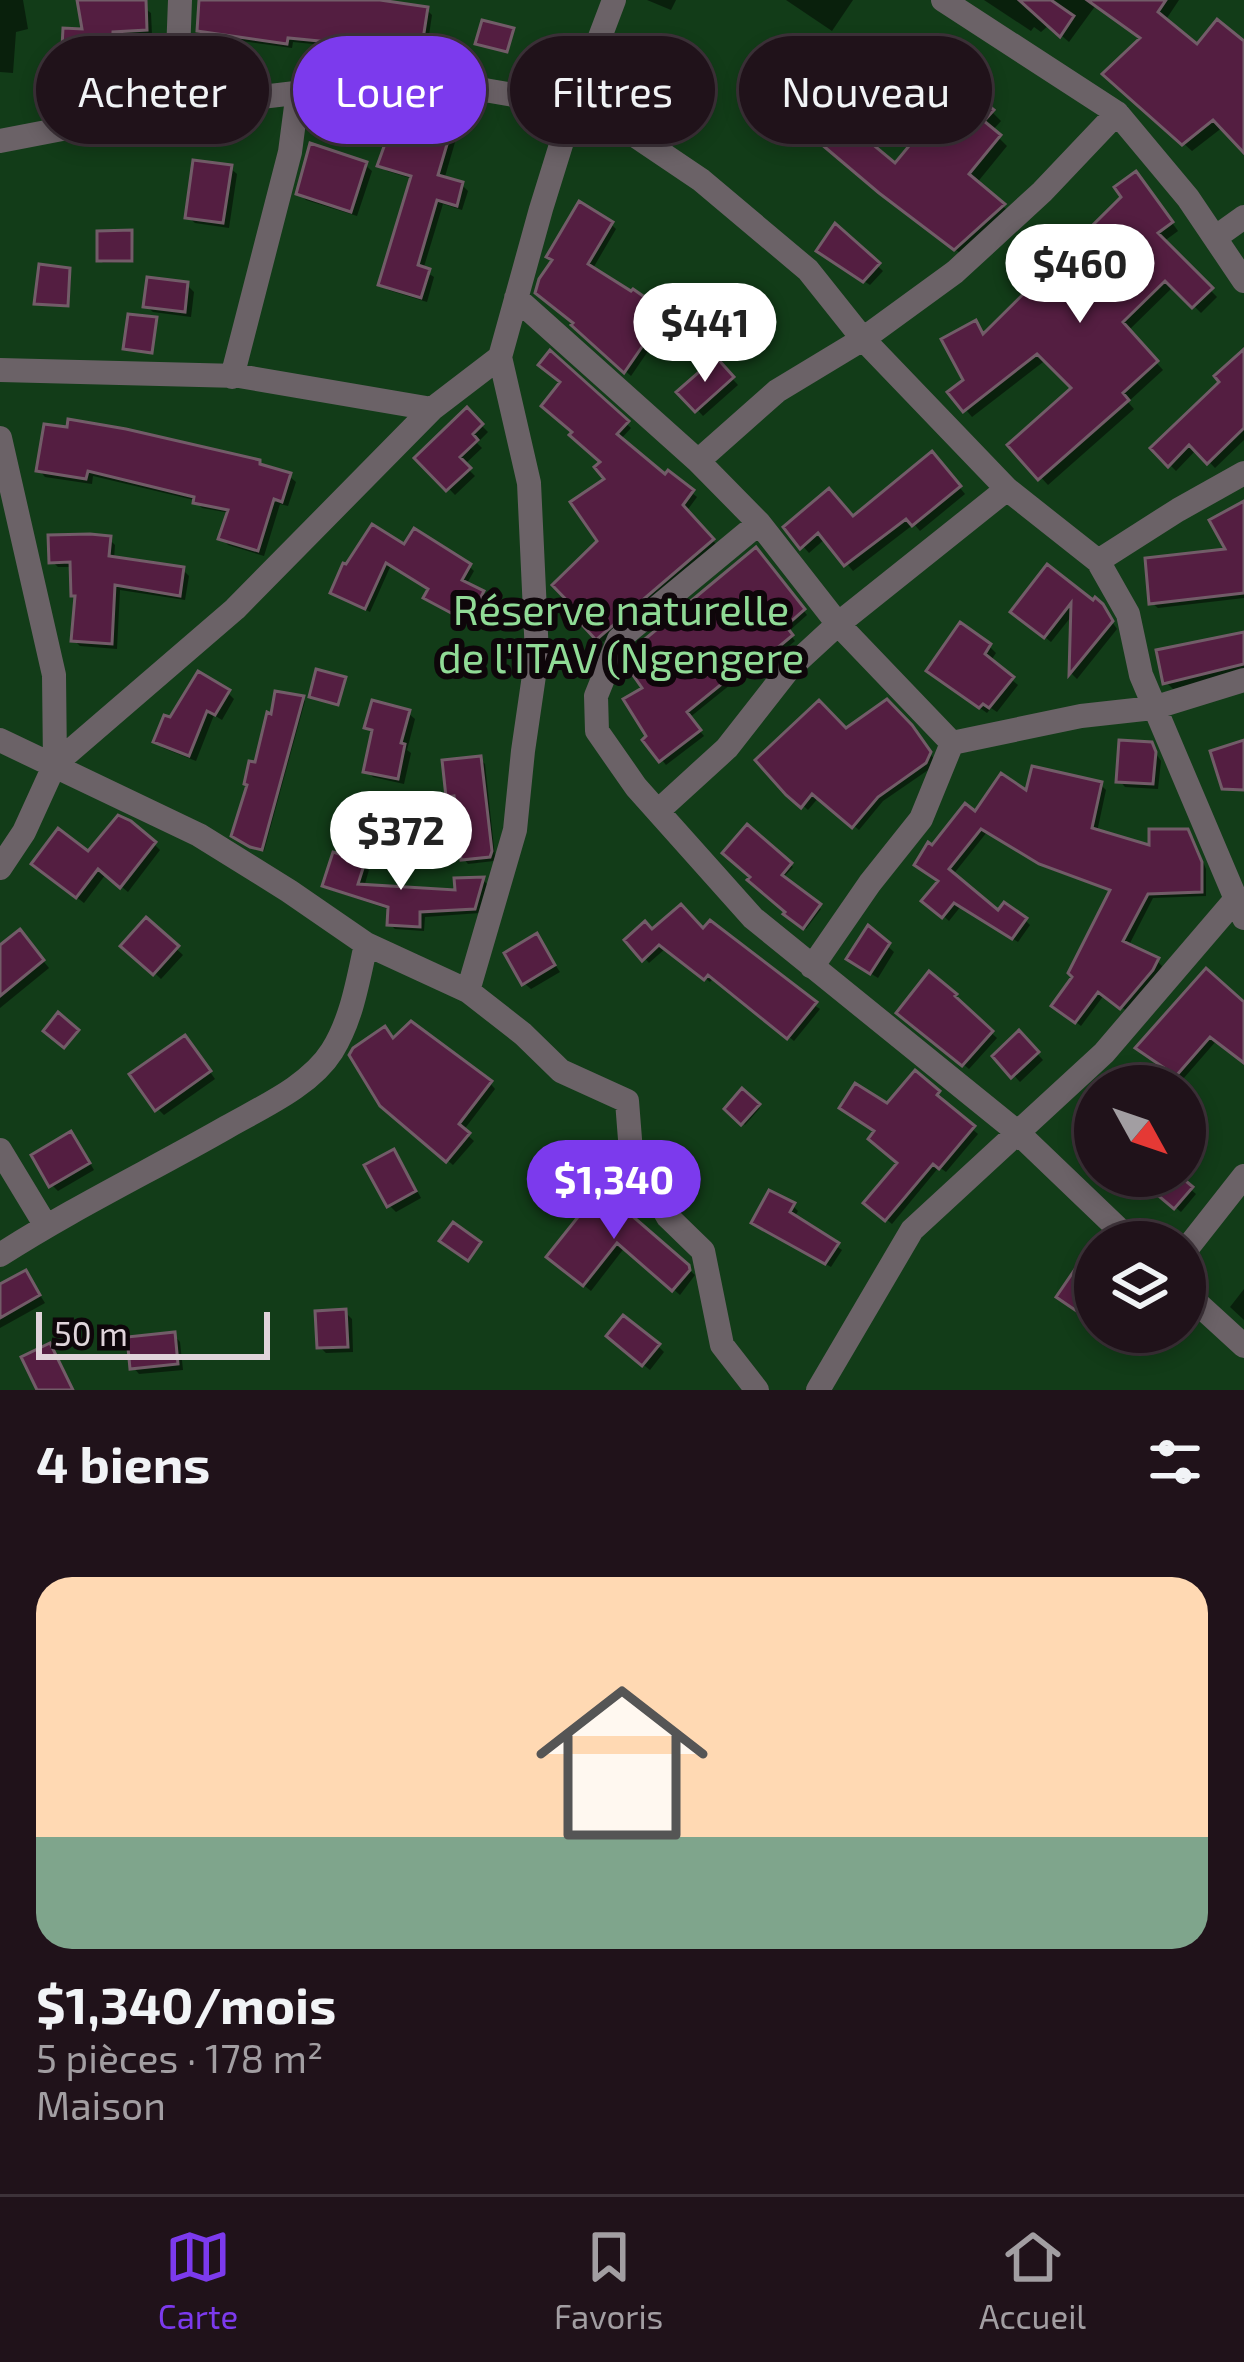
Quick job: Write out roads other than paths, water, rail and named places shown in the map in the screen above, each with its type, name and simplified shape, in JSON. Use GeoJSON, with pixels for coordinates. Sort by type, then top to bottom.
{"type":"FeatureCollection","features":[{"type":"Feature","properties":{"kind":"street"},"geometry":{"type":"LineString","coordinates":[[179,36],[180,0]]}},
{"type":"Feature","properties":{"kind":"street"},"geometry":{"type":"LineString","coordinates":[[601,36],[614,0]]}},
{"type":"Feature","properties":{"kind":"street"},"geometry":{"type":"LineString","coordinates":[[944,0],[1117,113],[1188,198],[1244,280]]}},
{"type":"Feature","properties":{"kind":"street"},"geometry":{"type":"LineString","coordinates":[[698,461],[777,391],[863,339],[955,272],[1042,192],[1117,113]]}},
{"type":"Feature","properties":{"kind":"street"},"geometry":{"type":"LineString","coordinates":[[232,377],[293,129]]}},
{"type":"Feature","properties":{"kind":"street"},"geometry":{"type":"LineString","coordinates":[[0,141],[36,134]]}},
{"type":"Feature","properties":{"kind":"street"},"geometry":{"type":"LineString","coordinates":[[468,992],[515,830],[537,655],[529,483],[500,357],[563,144]]}},
{"type":"Feature","properties":{"kind":"street"},"geometry":{"type":"LineString","coordinates":[[638,144],[701,180],[808,270],[863,339],[1007,489],[1099,560],[1128,614],[1141,675],[1240,909],[1104,1053],[912,1229],[818,1390]]}},
{"type":"Feature","properties":{"kind":"street"},"geometry":{"type":"LineString","coordinates":[[1216,237],[1244,218]]}},
{"type":"Feature","properties":{"kind":"street"},"geometry":{"type":"LineString","coordinates":[[516,298],[698,461],[759,524],[838,624],[952,743]]}},
{"type":"Feature","properties":{"kind":"street"},"geometry":{"type":"LineString","coordinates":[[0,868],[55,764],[235,609],[432,409],[500,357]]}},
{"type":"Feature","properties":{"kind":"street"},"geometry":{"type":"LineString","coordinates":[[0,370],[232,377],[432,409]]}},
{"type":"Feature","properties":{"kind":"street"},"geometry":{"type":"LineString","coordinates":[[0,438],[54,675],[55,764]]}},
{"type":"Feature","properties":{"kind":"street"},"geometry":{"type":"LineString","coordinates":[[1099,560],[1244,473]]}},
{"type":"Feature","properties":{"kind":"street"},"geometry":{"type":"LineString","coordinates":[[658,812],[727,748],[788,670],[838,624],[1007,489]]}},
{"type":"Feature","properties":{"kind":"street"},"geometry":{"type":"LineString","coordinates":[[759,524],[619,639],[596,696],[597,731],[636,787],[753,918],[1016,1131],[1110,1221]]}},
{"type":"Feature","properties":{"kind":"street"},"geometry":{"type":"LineString","coordinates":[[952,743],[1081,716],[1154,708],[1244,680]]}},
{"type":"Feature","properties":{"kind":"street"},"geometry":{"type":"LineString","coordinates":[[0,740],[199,835],[366,944],[468,992],[523,1034],[561,1072],[627,1101],[631,1152],[668,1217],[703,1252],[722,1345],[758,1390]]}},
{"type":"Feature","properties":{"kind":"street"},"geometry":{"type":"LineString","coordinates":[[812,967],[921,819],[952,743]]}},
{"type":"Feature","properties":{"kind":"street"},"geometry":{"type":"LineString","coordinates":[[0,1255],[278,1098],[309,1075],[331,1053],[349,1016],[366,944]]}},
{"type":"Feature","properties":{"kind":"street"},"geometry":{"type":"LineString","coordinates":[[0,1150],[46,1226]]}},
{"type":"Feature","properties":{"kind":"street"},"geometry":{"type":"LineString","coordinates":[[1206,1224],[1244,1176]]}},
{"type":"Feature","properties":{"kind":"street"},"geometry":{"type":"LineString","coordinates":[[1206,1311],[1244,1346]]}},
{"type":"Feature","properties":{"kind":"park label","name":"Réserve naturelle de l'ITAV (Ngengere"},"geometry":{"type":"Point","coordinates":[621,634]}}]}
